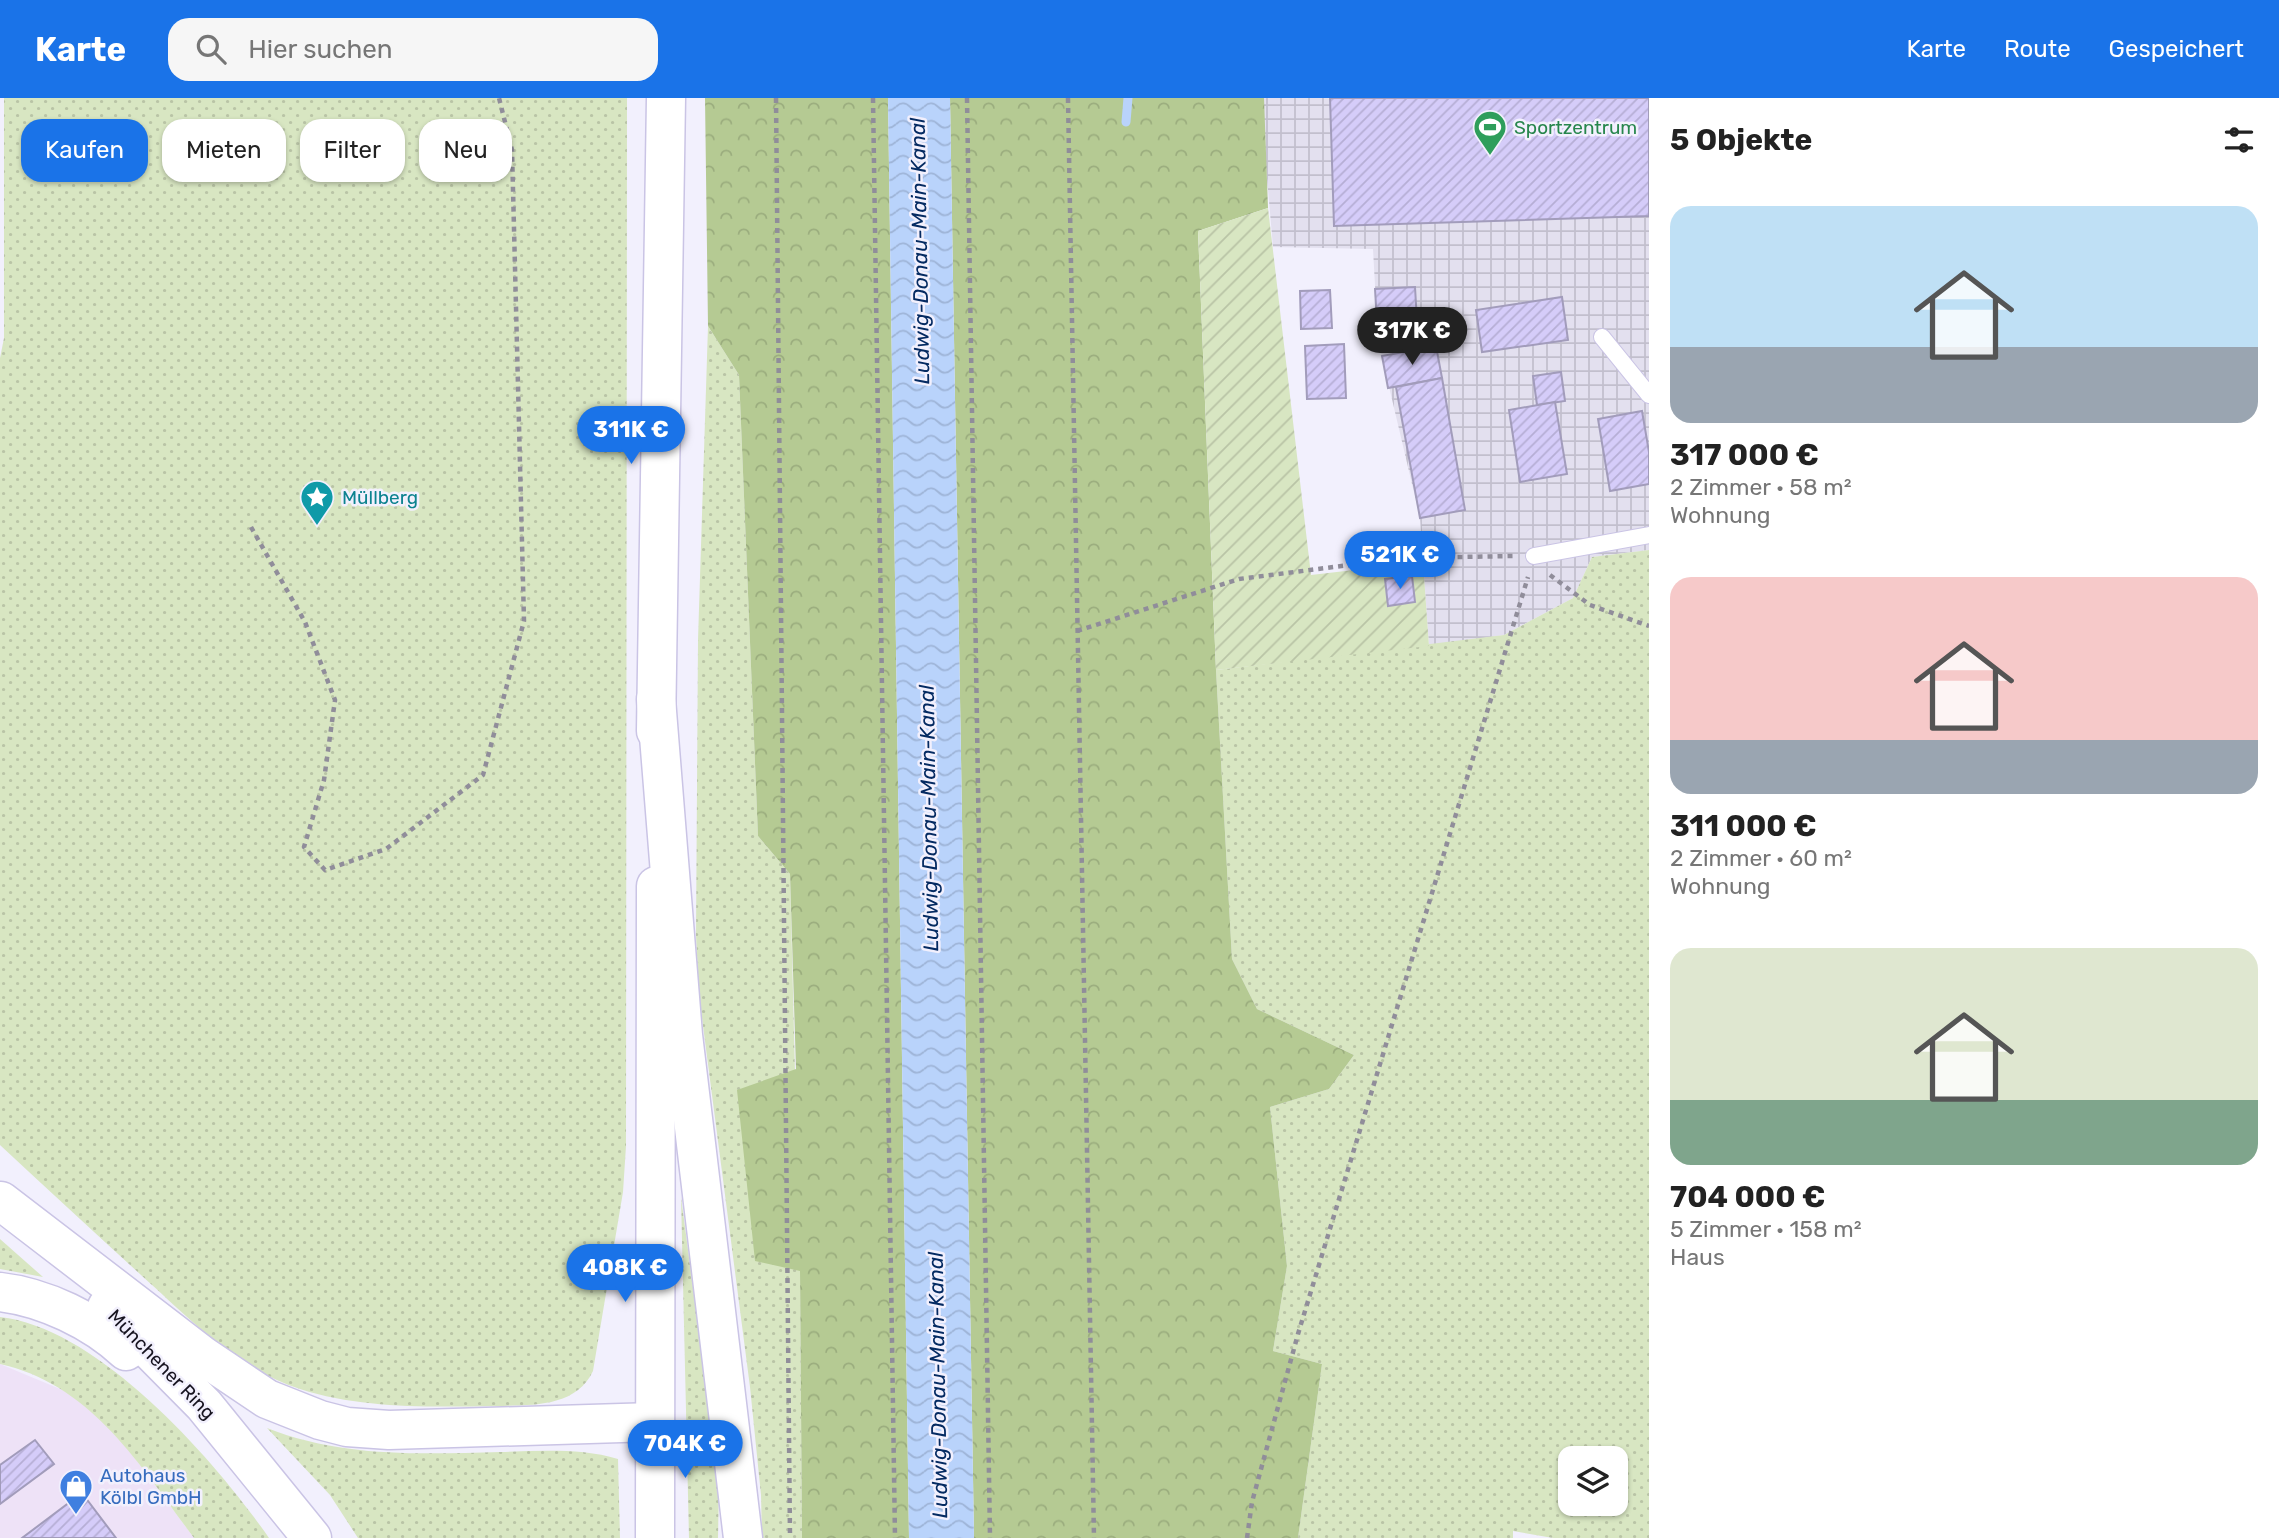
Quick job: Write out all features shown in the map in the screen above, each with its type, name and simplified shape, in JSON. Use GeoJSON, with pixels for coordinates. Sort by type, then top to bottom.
{"type":"FeatureCollection","features":[{"type":"Feature","properties":{"kind":"main road"},"geometry":{"type":"LineString","coordinates":[[655,1538],[656,699],[666,98]]}},
{"type":"Feature","properties":{"kind":"main road"},"geometry":{"type":"LineString","coordinates":[[656,699],[683,1035],[743,1538]]}},
{"type":"Feature","properties":{"kind":"main road"},"geometry":{"type":"LineString","coordinates":[[0,1201],[233,1378],[292,1411],[347,1427],[389,1430],[654,1422]]}},
{"type":"Feature","properties":{"kind":"main road","name":"Münchener Ring"},"geometry":{"type":"LineString","coordinates":[[0,1201],[204,1405],[279,1494],[312,1538]]}},
{"type":"Feature","properties":{"kind":"main road"},"geometry":{"type":"LineString","coordinates":[[0,1292],[43,1303],[97,1329],[121,1347],[279,1494]]}},
{"type":"Feature","properties":{"kind":"lane"},"geometry":{"type":"LineString","coordinates":[[1602,337],[1649,395]]}},
{"type":"Feature","properties":{"kind":"lane"},"geometry":{"type":"LineString","coordinates":[[1534,556],[1649,535]]}},
{"type":"Feature","properties":{"kind":"path"},"geometry":{"type":"LineString","coordinates":[[251,527],[305,622],[335,700],[324,780],[304,847],[325,870],[386,849],[483,775],[524,621],[512,150],[499,98]]}},
{"type":"Feature","properties":{"kind":"path"},"geometry":{"type":"LineString","coordinates":[[776,98],[790,1538]]}},
{"type":"Feature","properties":{"kind":"path"},"geometry":{"type":"LineString","coordinates":[[873,98],[895,1538]]}},
{"type":"Feature","properties":{"kind":"path"},"geometry":{"type":"LineString","coordinates":[[967,98],[990,1538]]}},
{"type":"Feature","properties":{"kind":"path"},"geometry":{"type":"LineString","coordinates":[[1068,98],[1094,1538]]}},
{"type":"Feature","properties":{"kind":"path"},"geometry":{"type":"LineString","coordinates":[[1077,632],[1240,579],[1405,558],[1534,556]]}},
{"type":"Feature","properties":{"kind":"path"},"geometry":{"type":"LineString","coordinates":[[1534,556],[1555,581],[1590,605],[1649,626]]}},
{"type":"Feature","properties":{"kind":"path"},"geometry":{"type":"LineString","coordinates":[[1247,1538],[1252,1502],[1298,1334],[1534,556]]}},
{"type":"Feature","properties":{"kind":"shaded area"},"geometry":{"type":"Polygon","coordinates":[[[1264,98],[1649,98],[1649,550],[1592,557],[1573,598],[1504,635],[1429,646],[1420,518],[1378,340],[1373,249],[1273,247],[1264,144],[1264,98]]]}},
{"type":"Feature","properties":{"kind":"shaded area"},"geometry":{"type":"Polygon","coordinates":[[[0,1364],[77,1396],[125,1445],[194,1538],[0,1538],[0,1364]]]}},
{"type":"Feature","properties":{"kind":"green space"},"geometry":{"type":"Polygon","coordinates":[[[4,98],[627,98],[626,1146],[623,1192],[593,1371],[585,1383],[564,1398],[523,1405],[396,1405],[324,1396],[277,1380],[255,1369],[196,1325],[0,1145],[0,358],[4,338],[4,98]]]}},
{"type":"Feature","properties":{"kind":"green space"},"geometry":{"type":"Polygon","coordinates":[[[705,98],[888,98],[909,1538],[802,1538],[800,1271],[755,1261],[737,1090],[796,1069],[790,874],[758,836],[739,375],[708,326],[705,98]]]}},
{"type":"Feature","properties":{"kind":"green space"},"geometry":{"type":"Polygon","coordinates":[[[950,98],[1264,98],[1268,208],[1198,231],[1216,670],[1232,959],[1257,1009],[1354,1055],[1329,1089],[1270,1107],[1287,1266],[1273,1351],[1322,1364],[1298,1538],[974,1538],[950,98]]]}},
{"type":"Feature","properties":{"kind":"green space"},"geometry":{"type":"Polygon","coordinates":[[[1268,208],[1311,575],[1423,562],[1429,646],[1216,670],[1198,231],[1268,208]]]}},
{"type":"Feature","properties":{"kind":"green space"},"geometry":{"type":"Polygon","coordinates":[[[708,326],[739,375],[758,836],[790,874],[800,1271],[802,1538],[762,1538],[761,1495],[750,1387],[699,995],[696,935],[698,640],[708,326]]]}},
{"type":"Feature","properties":{"kind":"green space"},"geometry":{"type":"Polygon","coordinates":[[[1649,550],[1649,1538],[1553,1538],[1513,1531],[1513,1538],[1298,1538],[1322,1364],[1273,1351],[1287,1266],[1270,1107],[1329,1089],[1354,1055],[1257,1009],[1232,959],[1216,670],[1504,635],[1573,598],[1592,557],[1649,550]]]}},
{"type":"Feature","properties":{"kind":"green space"},"geometry":{"type":"Polygon","coordinates":[[[681,1197],[719,1483],[718,1538],[689,1538],[681,1197]]]}},
{"type":"Feature","properties":{"kind":"green space"},"geometry":{"type":"Polygon","coordinates":[[[0,1239],[43,1277],[0,1269],[0,1239]]]}},
{"type":"Feature","properties":{"kind":"green space"},"geometry":{"type":"Polygon","coordinates":[[[0,1317],[38,1326],[76,1345],[114,1371],[151,1402],[186,1437],[218,1472],[269,1538],[194,1538],[134,1457],[88,1410],[62,1390],[33,1375],[0,1364],[0,1317]]]}},
{"type":"Feature","properties":{"kind":"green space"},"geometry":{"type":"Polygon","coordinates":[[[267,1428],[324,1445],[382,1452],[560,1451],[590,1453],[618,1459],[620,1538],[358,1538],[330,1495],[267,1428]]]}},
{"type":"Feature","properties":{"kind":"water","name":"Ludwig-Donau-Main-Kanal"},"geometry":{"type":"Polygon","coordinates":[[[888,98],[950,98],[974,1538],[909,1538],[888,98]]]}},
{"type":"Feature","properties":{"kind":"building","name":"Sportzentrum"},"geometry":{"type":"Polygon","coordinates":[[[1330,98],[1649,98],[1649,216],[1334,226],[1330,98]]]}},
{"type":"Feature","properties":{"kind":"building"},"geometry":{"type":"Polygon","coordinates":[[[1415,287],[1418,338],[1378,340],[1375,289],[1415,287]]]}},
{"type":"Feature","properties":{"kind":"building"},"geometry":{"type":"Polygon","coordinates":[[[1330,290],[1332,328],[1301,329],[1300,291],[1330,290]]]}},
{"type":"Feature","properties":{"kind":"building"},"geometry":{"type":"Polygon","coordinates":[[[1562,297],[1568,340],[1482,352],[1476,310],[1562,297]]]}},
{"type":"Feature","properties":{"kind":"building"},"geometry":{"type":"Polygon","coordinates":[[[1344,344],[1346,398],[1307,399],[1305,346],[1344,344]]]}},
{"type":"Feature","properties":{"kind":"building"},"geometry":{"type":"Polygon","coordinates":[[[1436,346],[1442,378],[1388,388],[1382,356],[1436,346]]]}},
{"type":"Feature","properties":{"kind":"building"},"geometry":{"type":"Polygon","coordinates":[[[1561,372],[1565,401],[1537,405],[1533,376],[1561,372]]]}},
{"type":"Feature","properties":{"kind":"building"},"geometry":{"type":"Polygon","coordinates":[[[1442,378],[1465,510],[1420,518],[1396,387],[1442,378]]]}},
{"type":"Feature","properties":{"kind":"building"},"geometry":{"type":"Polygon","coordinates":[[[1555,402],[1567,474],[1520,482],[1509,410],[1555,402]]]}},
{"type":"Feature","properties":{"kind":"building"},"geometry":{"type":"Polygon","coordinates":[[[1642,411],[1649,452],[1649,484],[1610,491],[1598,419],[1642,411]]]}},
{"type":"Feature","properties":{"kind":"building"},"geometry":{"type":"Polygon","coordinates":[[[1412,576],[1415,602],[1388,606],[1385,579],[1412,576]]]}},
{"type":"Feature","properties":{"kind":"building"},"geometry":{"type":"Polygon","coordinates":[[[35,1440],[54,1464],[0,1504],[0,1465],[35,1440]]]}},
{"type":"Feature","properties":{"kind":"building","name":"Autohaus Kölbl GmbH"},"geometry":{"type":"Polygon","coordinates":[[[82,1493],[116,1538],[22,1538],[82,1493]]]}},
{"type":"Feature","properties":{"kind":"waterway"},"geometry":{"type":"LineString","coordinates":[[1126,122],[1128,98]]}},
{"type":"Feature","properties":{"kind":"place","name":"Sportzentrum"},"geometry":{"type":"Point","coordinates":[1490,157]}},
{"type":"Feature","properties":{"kind":"place","name":"Müllberg"},"geometry":{"type":"Point","coordinates":[317,527]}},
{"type":"Feature","properties":{"kind":"place","name":"Autohaus Kölbl GmbH"},"geometry":{"type":"Point","coordinates":[76,1516]}}]}
